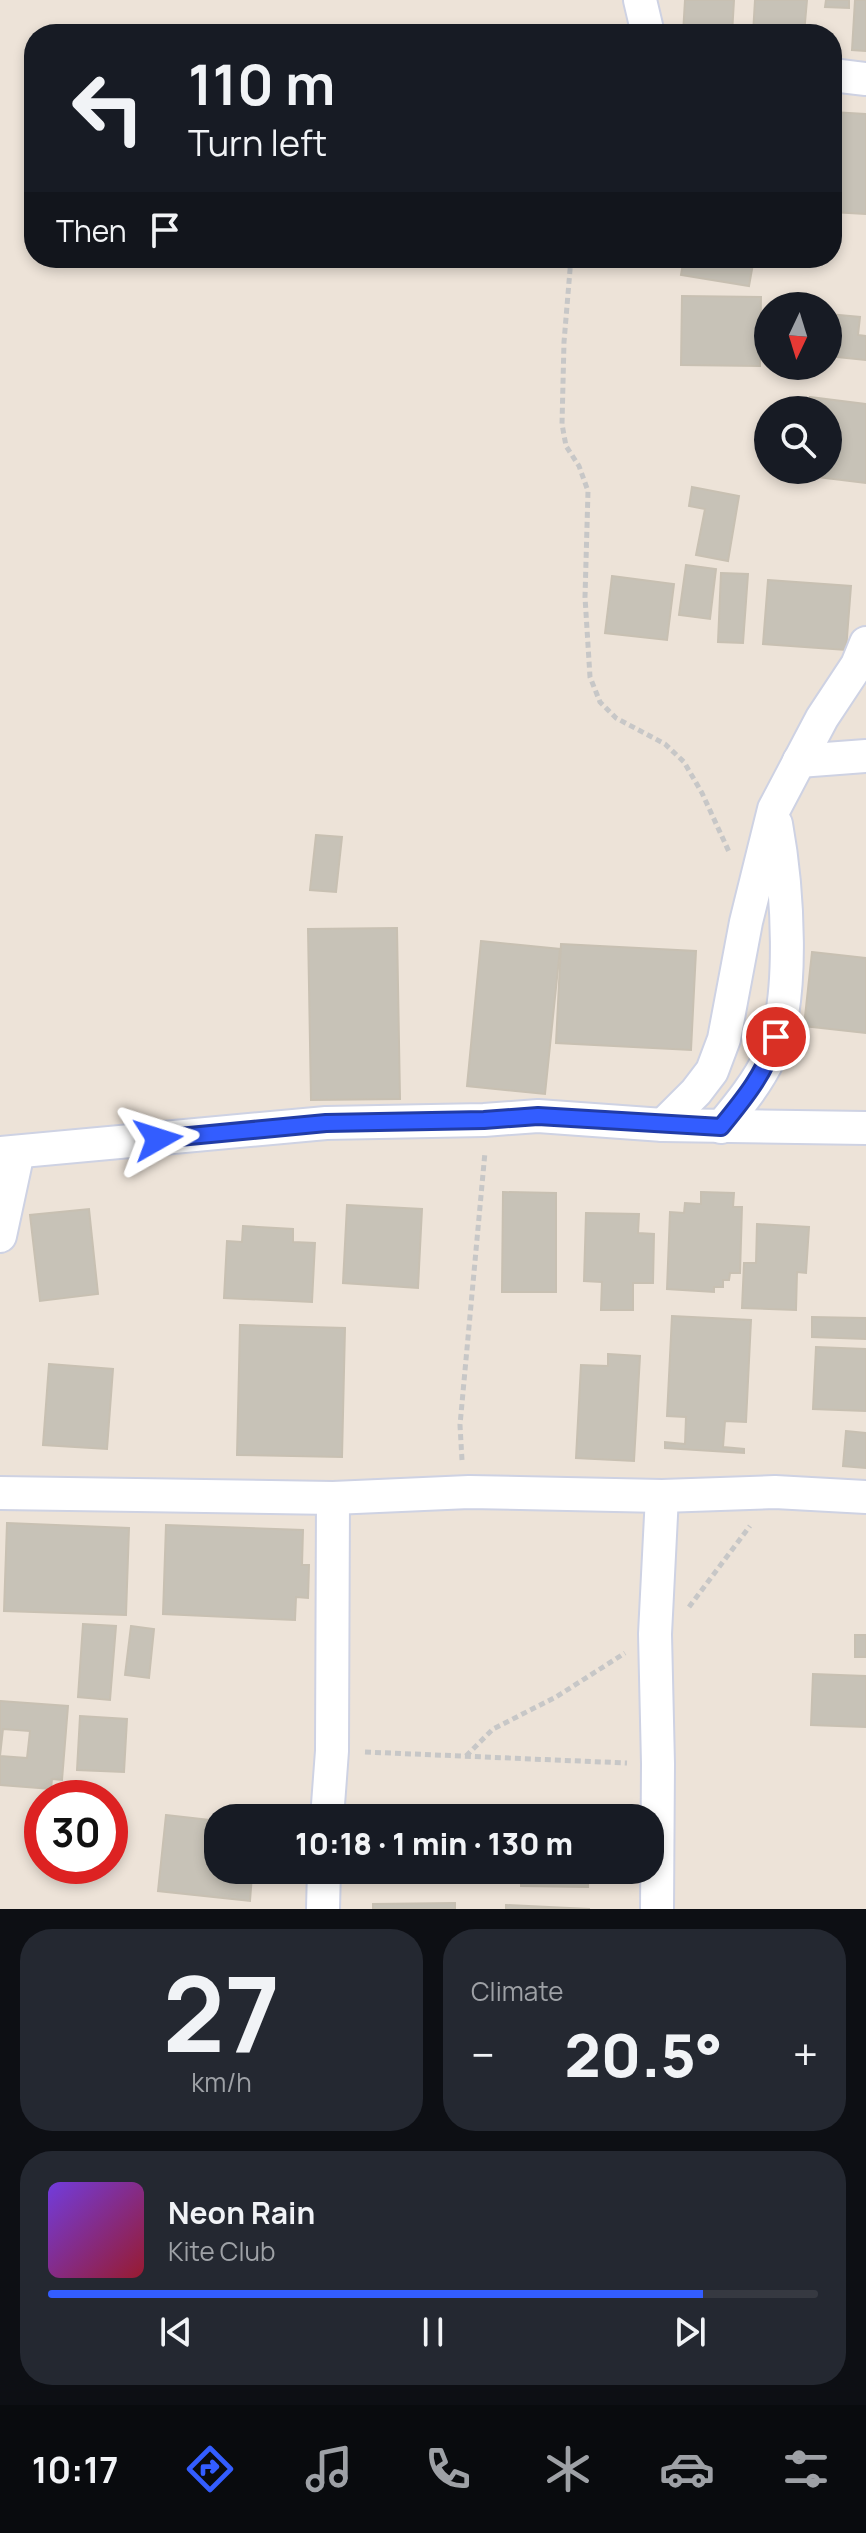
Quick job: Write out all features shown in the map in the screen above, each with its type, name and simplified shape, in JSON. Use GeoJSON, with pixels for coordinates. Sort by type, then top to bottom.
{"type":"FeatureCollection","features":[{"type":"Feature","properties":{"kind":"street"},"geometry":{"type":"LineString","coordinates":[[640,0],[646,24]]}},
{"type":"Feature","properties":{"kind":"street"},"geometry":{"type":"LineString","coordinates":[[842,76],[866,79]]}},
{"type":"Feature","properties":{"kind":"street"},"geometry":{"type":"LineString","coordinates":[[663,1125],[712,1071],[724,1039],[746,922],[774,809],[822,718],[857,665],[866,643]]}},
{"type":"Feature","properties":{"kind":"street"},"geometry":{"type":"LineString","coordinates":[[799,761],[866,756]]}},
{"type":"Feature","properties":{"kind":"street"},"geometry":{"type":"LineString","coordinates":[[721,1127],[753,1088],[772,1053],[781,1021],[786,967],[786,893],[774,809]]}},
{"type":"Feature","properties":{"kind":"street"},"geometry":{"type":"LineString","coordinates":[[0,1236],[9,1153],[326,1123],[538,1116],[663,1125],[866,1128]]}},
{"type":"Feature","properties":{"kind":"street"},"geometry":{"type":"LineString","coordinates":[[0,1493],[333,1498],[469,1492],[662,1496],[775,1492],[866,1497]]}},
{"type":"Feature","properties":{"kind":"street"},"geometry":{"type":"LineString","coordinates":[[657,1909],[655,1634],[662,1496]]}},
{"type":"Feature","properties":{"kind":"street"},"geometry":{"type":"LineString","coordinates":[[328,1804],[332,1751],[333,1498]]}},
{"type":"Feature","properties":{"kind":"street"},"geometry":{"type":"LineString","coordinates":[[323,1909],[324,1884]]}},
{"type":"Feature","properties":{"kind":"path"},"geometry":{"type":"LineString","coordinates":[[570,268],[562,424],[566,446],[579,466],[588,491],[585,597],[590,677],[600,702],[616,718],[665,744],[684,762],[732,859]]}},
{"type":"Feature","properties":{"kind":"path"},"geometry":{"type":"LineString","coordinates":[[469,1492],[461,1453],[460,1425],[485,1159],[484,1120]]}},
{"type":"Feature","properties":{"kind":"path"},"geometry":{"type":"LineString","coordinates":[[466,1756],[493,1729],[556,1697],[655,1634],[693,1604],[775,1492]]}},
{"type":"Feature","properties":{"kind":"path"},"geometry":{"type":"LineString","coordinates":[[332,1751],[658,1764]]}},
{"type":"Feature","properties":{"kind":"building"},"geometry":{"type":"Polygon","coordinates":[[[685,0],[734,0],[733,24],[684,24],[685,0]]]}},
{"type":"Feature","properties":{"kind":"building"},"geometry":{"type":"Polygon","coordinates":[[[755,0],[807,0],[805,24],[754,24],[755,0]]]}},
{"type":"Feature","properties":{"kind":"building"},"geometry":{"type":"Polygon","coordinates":[[[826,0],[849,0],[849,8],[825,7],[826,0]]]}},
{"type":"Feature","properties":{"kind":"building"},"geometry":{"type":"Polygon","coordinates":[[[855,0],[866,0],[866,51],[852,50],[855,0]]]}},
{"type":"Feature","properties":{"kind":"building"},"geometry":{"type":"Polygon","coordinates":[[[842,113],[866,114],[866,214],[842,213],[842,113]]]}},
{"type":"Feature","properties":{"kind":"building"},"geometry":{"type":"Polygon","coordinates":[[[682,268],[752,268],[749,286],[681,275],[682,268]]]}},
{"type":"Feature","properties":{"kind":"building"},"geometry":{"type":"Polygon","coordinates":[[[682,296],[754,297],[754,366],[681,365],[682,296]]]}},
{"type":"Feature","properties":{"kind":"building"},"geometry":{"type":"Polygon","coordinates":[[[842,315],[860,317],[858,335],[866,336],[866,360],[842,357],[842,315]]]}},
{"type":"Feature","properties":{"kind":"building"},"geometry":{"type":"Polygon","coordinates":[[[842,401],[866,404],[866,483],[842,480],[842,401]]]}},
{"type":"Feature","properties":{"kind":"building"},"geometry":{"type":"Polygon","coordinates":[[[692,487],[739,496],[728,561],[696,555],[705,509],[689,506],[692,487]]]}},
{"type":"Feature","properties":{"kind":"building"},"geometry":{"type":"Polygon","coordinates":[[[686,565],[716,569],[710,619],[679,615],[686,565]]]}},
{"type":"Feature","properties":{"kind":"building"},"geometry":{"type":"Polygon","coordinates":[[[721,573],[748,574],[743,643],[718,642],[721,573]]]}},
{"type":"Feature","properties":{"kind":"building"},"geometry":{"type":"Polygon","coordinates":[[[612,576],[674,584],[667,640],[605,633],[612,576]]]}},
{"type":"Feature","properties":{"kind":"building"},"geometry":{"type":"Polygon","coordinates":[[[768,580],[851,586],[846,650],[763,644],[768,580]]]}},
{"type":"Feature","properties":{"kind":"building"},"geometry":{"type":"Polygon","coordinates":[[[316,835],[342,837],[336,892],[310,890],[316,835]]]}},
{"type":"Feature","properties":{"kind":"building"},"geometry":{"type":"Polygon","coordinates":[[[397,928],[400,1099],[311,1100],[308,929],[397,928]]]}},
{"type":"Feature","properties":{"kind":"building"},"geometry":{"type":"Polygon","coordinates":[[[481,941],[560,949],[545,1094],[467,1086],[481,941]]]}},
{"type":"Feature","properties":{"kind":"building"},"geometry":{"type":"Polygon","coordinates":[[[561,944],[696,951],[691,1050],[556,1043],[561,944]]]}},
{"type":"Feature","properties":{"kind":"building"},"geometry":{"type":"Polygon","coordinates":[[[812,952],[866,958],[866,1033],[804,1026],[812,952]]]}},
{"type":"Feature","properties":{"kind":"building"},"geometry":{"type":"Polygon","coordinates":[[[503,1192],[556,1193],[556,1292],[502,1292],[503,1192]]]}},
{"type":"Feature","properties":{"kind":"building"},"geometry":{"type":"Polygon","coordinates":[[[701,1192],[734,1193],[733,1207],[742,1207],[740,1273],[730,1273],[729,1280],[723,1280],[723,1287],[714,1287],[714,1292],[667,1289],[670,1212],[684,1213],[685,1203],[701,1204],[701,1192]]]}},
{"type":"Feature","properties":{"kind":"building"},"geometry":{"type":"Polygon","coordinates":[[[347,1205],[422,1209],[418,1288],[343,1283],[347,1205]]]}},
{"type":"Feature","properties":{"kind":"building"},"geometry":{"type":"Polygon","coordinates":[[[89,1209],[98,1294],[40,1301],[30,1215],[89,1209]]]}},
{"type":"Feature","properties":{"kind":"building"},"geometry":{"type":"Polygon","coordinates":[[[586,1213],[639,1214],[638,1233],[654,1234],[653,1283],[633,1283],[633,1310],[601,1310],[602,1282],[584,1281],[586,1213]]]}},
{"type":"Feature","properties":{"kind":"building"},"geometry":{"type":"Polygon","coordinates":[[[757,1224],[809,1227],[806,1273],[797,1272],[796,1310],[742,1308],[744,1263],[756,1263],[757,1224]]]}},
{"type":"Feature","properties":{"kind":"building"},"geometry":{"type":"Polygon","coordinates":[[[243,1226],[293,1229],[293,1242],[315,1243],[312,1302],[224,1298],[227,1241],[242,1242],[243,1226]]]}},
{"type":"Feature","properties":{"kind":"building"},"geometry":{"type":"Polygon","coordinates":[[[672,1316],[751,1320],[746,1422],[725,1421],[723,1447],[744,1449],[744,1453],[665,1448],[665,1442],[685,1444],[686,1417],[667,1416],[672,1316]]]}},
{"type":"Feature","properties":{"kind":"building"},"geometry":{"type":"Polygon","coordinates":[[[812,1317],[866,1318],[866,1339],[812,1337],[812,1317]]]}},
{"type":"Feature","properties":{"kind":"building"},"geometry":{"type":"Polygon","coordinates":[[[240,1325],[345,1328],[342,1457],[237,1455],[240,1325]]]}},
{"type":"Feature","properties":{"kind":"building"},"geometry":{"type":"Polygon","coordinates":[[[816,1347],[866,1349],[866,1411],[813,1409],[816,1347]]]}},
{"type":"Feature","properties":{"kind":"building"},"geometry":{"type":"Polygon","coordinates":[[[608,1354],[640,1356],[634,1461],[576,1458],[581,1365],[608,1366],[608,1354]]]}},
{"type":"Feature","properties":{"kind":"building"},"geometry":{"type":"Polygon","coordinates":[[[49,1364],[113,1369],[107,1449],[43,1445],[49,1364]]]}},
{"type":"Feature","properties":{"kind":"building"},"geometry":{"type":"Polygon","coordinates":[[[846,1431],[866,1433],[866,1468],[843,1466],[846,1431]]]}},
{"type":"Feature","properties":{"kind":"building"},"geometry":{"type":"Polygon","coordinates":[[[7,1523],[129,1528],[126,1615],[4,1611],[7,1523]]]}},
{"type":"Feature","properties":{"kind":"building"},"geometry":{"type":"Polygon","coordinates":[[[166,1525],[303,1530],[302,1565],[309,1565],[308,1598],[296,1597],[295,1620],[163,1614],[166,1525]]]}},
{"type":"Feature","properties":{"kind":"building"},"geometry":{"type":"Polygon","coordinates":[[[83,1624],[116,1626],[110,1700],[78,1697],[83,1624]]]}},
{"type":"Feature","properties":{"kind":"building"},"geometry":{"type":"Polygon","coordinates":[[[131,1626],[154,1629],[149,1678],[125,1675],[131,1626]]]}},
{"type":"Feature","properties":{"kind":"building"},"geometry":{"type":"Polygon","coordinates":[[[855,1635],[866,1635],[866,1657],[855,1657],[855,1635]]]}},
{"type":"Feature","properties":{"kind":"building"},"geometry":{"type":"Polygon","coordinates":[[[813,1674],[866,1676],[866,1727],[811,1725],[813,1674]]]}},
{"type":"Feature","properties":{"kind":"building"},"geometry":{"type":"Polygon","coordinates":[[[0,1701],[68,1706],[62,1780],[24,1780],[24,1787],[0,1785],[0,1701]],[[3,1729],[0,1756],[27,1758],[30,1731],[3,1729]]]}},
{"type":"Feature","properties":{"kind":"building"},"geometry":{"type":"Polygon","coordinates":[[[80,1716],[127,1719],[124,1772],[77,1770],[80,1716]]]}},
{"type":"Feature","properties":{"kind":"building"},"geometry":{"type":"Polygon","coordinates":[[[166,1815],[204,1819],[204,1884],[251,1884],[250,1901],[158,1891],[166,1815]]]}},
{"type":"Feature","properties":{"kind":"building"},"geometry":{"type":"Polygon","coordinates":[[[521,1884],[588,1884],[588,1887],[521,1884]]]}},
{"type":"Feature","properties":{"kind":"building"},"geometry":{"type":"Polygon","coordinates":[[[455,1903],[455,1909],[373,1909],[373,1904],[455,1903]]]}},
{"type":"Feature","properties":{"kind":"building"},"geometry":{"type":"Polygon","coordinates":[[[506,1905],[590,1909],[506,1909],[506,1905]]]}},
{"type":"Feature","properties":{"kind":"route"},"geometry":{"type":"LineString","coordinates":[[158,1139],[326,1123],[538,1116],[721,1127],[753,1088],[772,1053],[776,1037]]}}]}
